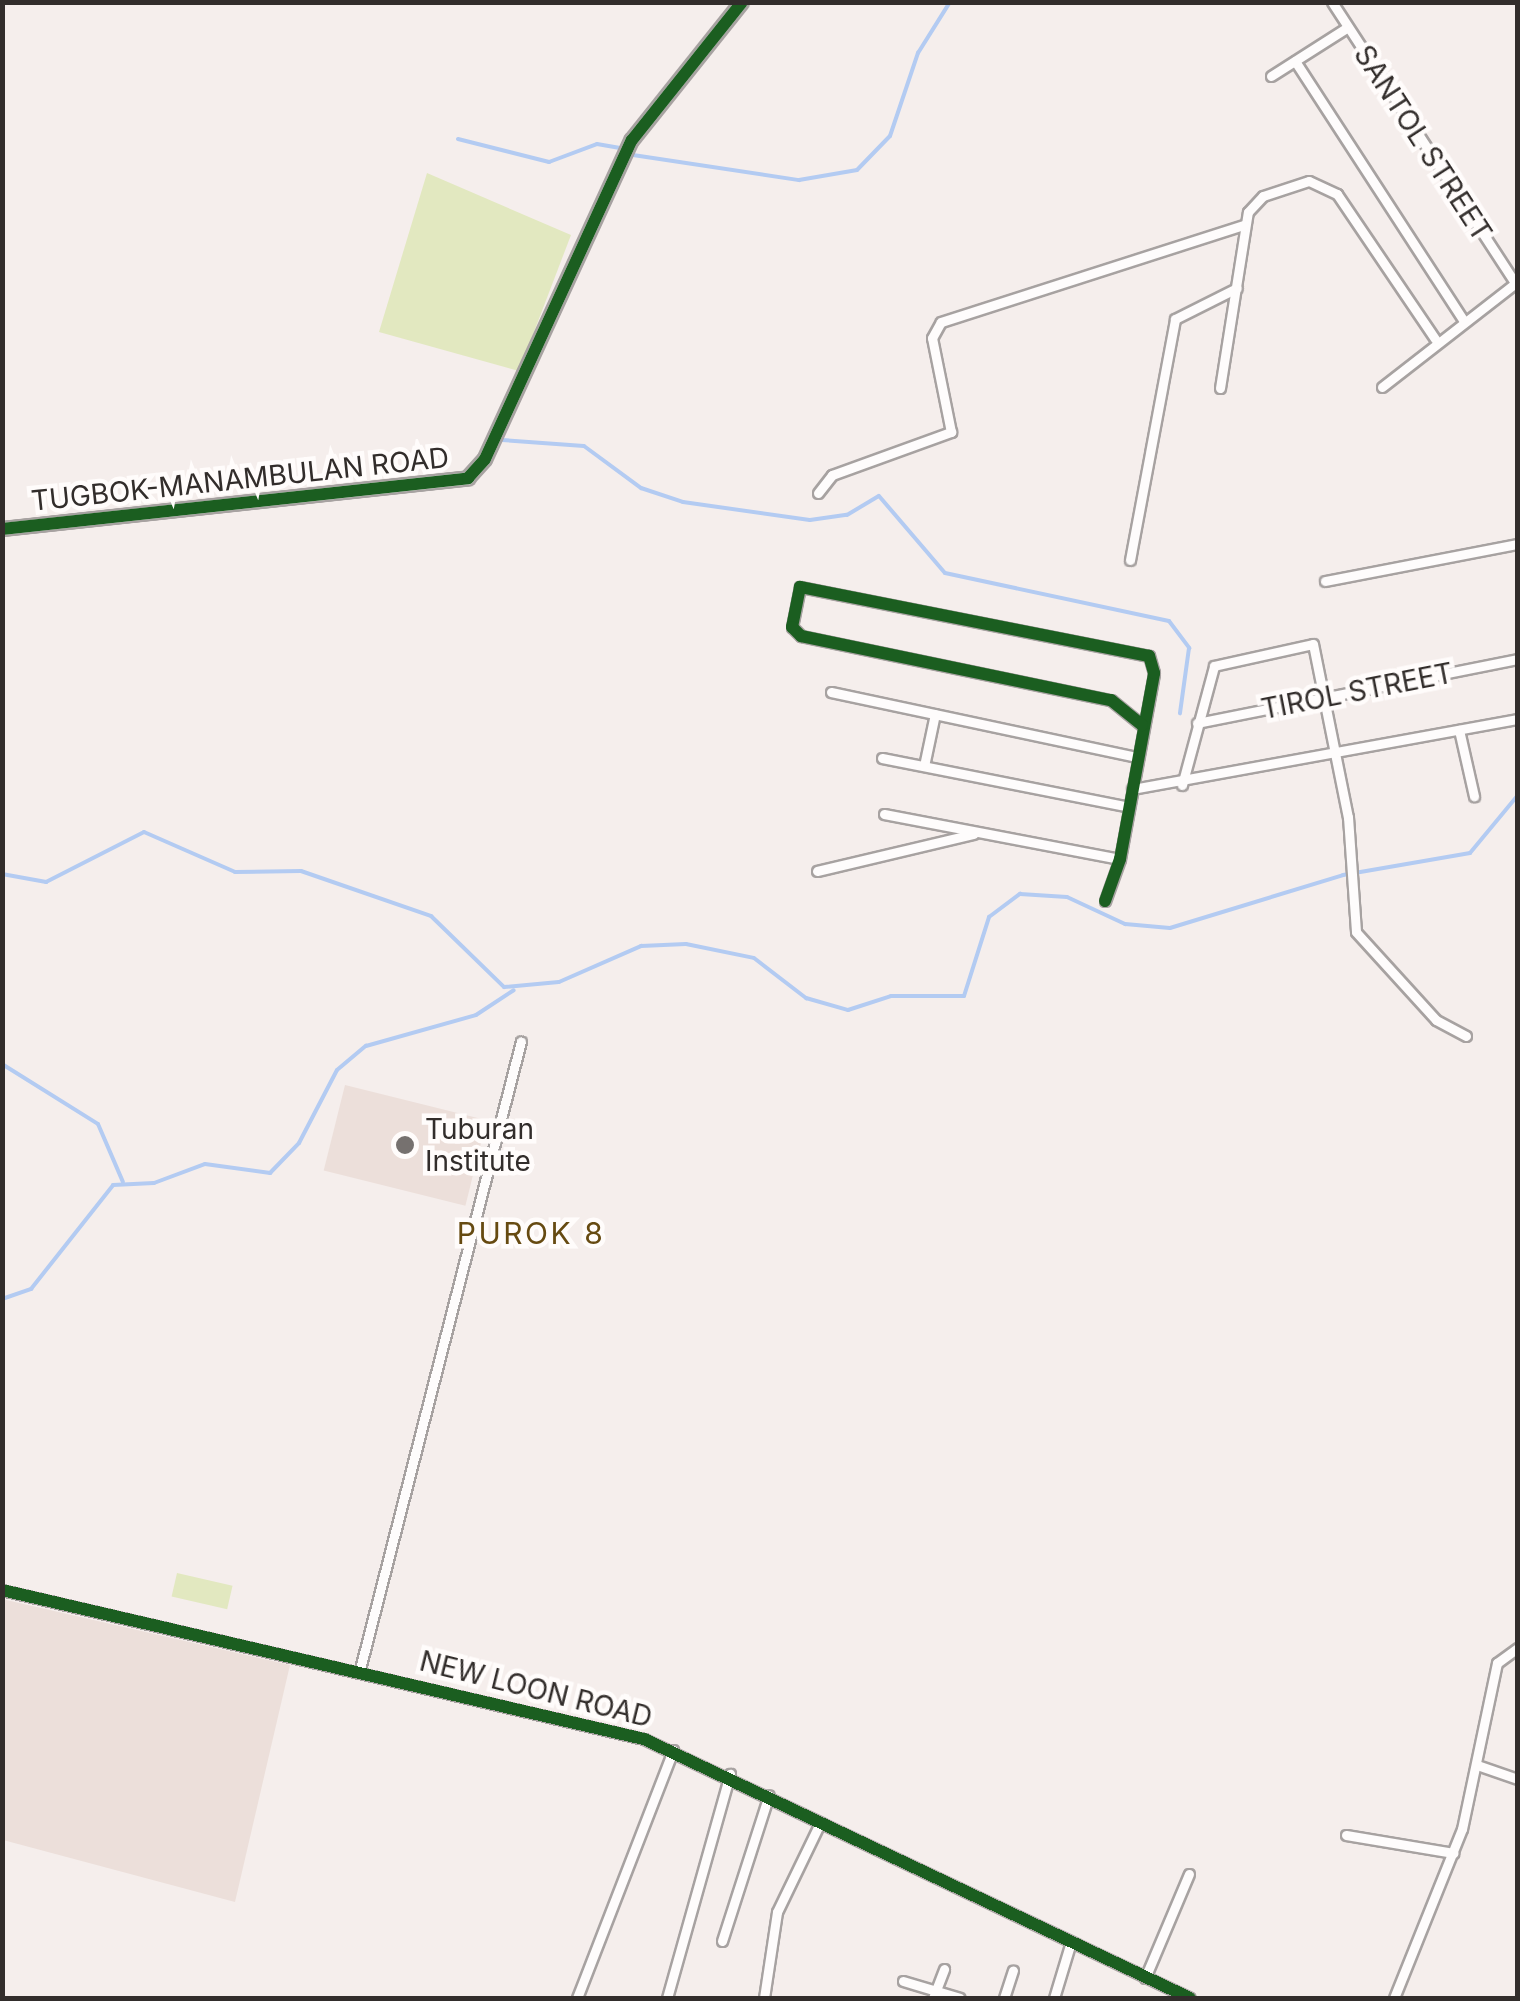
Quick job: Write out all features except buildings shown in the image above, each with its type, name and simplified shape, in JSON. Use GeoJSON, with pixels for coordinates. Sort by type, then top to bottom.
{"type":"FeatureCollection","features":[{"type":"Feature","properties":{"kind":"street","name":"TUGBOK-MANAMBULAN ROAD"},"geometry":{"type":"LineString","coordinates":[[2,530],[468,478],[486,459],[624,154],[742,2]]}},
{"type":"Feature","properties":{"kind":"street","name":"SANTOL STREET"},"geometry":{"type":"LineString","coordinates":[[1332,2],[1516,282]]}},
{"type":"Feature","properties":{"kind":"street"},"geometry":{"type":"LineString","coordinates":[[1271,76],[1348,28]]}},
{"type":"Feature","properties":{"kind":"street"},"geometry":{"type":"LineString","coordinates":[[1295,61],[1462,320]]}},
{"type":"Feature","properties":{"kind":"street"},"geometry":{"type":"LineString","coordinates":[[1220,388],[1244,225],[1263,196],[1327,184],[1435,339]]}},
{"type":"Feature","properties":{"kind":"street"},"geometry":{"type":"LineString","coordinates":[[818,493],[832,475],[951,432],[932,338],[941,322],[1244,225]]}},
{"type":"Feature","properties":{"kind":"street"},"geometry":{"type":"LineString","coordinates":[[1382,387],[1435,339],[1516,282]]}},
{"type":"Feature","properties":{"kind":"street"},"geometry":{"type":"LineString","coordinates":[[1130,560],[1175,318],[1237,288]]}},
{"type":"Feature","properties":{"kind":"street"},"geometry":{"type":"LineString","coordinates":[[1325,582],[1518,544]]}},
{"type":"Feature","properties":{"kind":"street"},"geometry":{"type":"LineString","coordinates":[[1104,901],[1120,859],[1154,665],[1143,652],[811,583],[799,591],[792,626],[801,636],[1111,700],[1142,725]]}},
{"type":"Feature","properties":{"kind":"street"},"geometry":{"type":"LineString","coordinates":[[1182,785],[1214,666],[1305,642],[1318,651],[1337,752],[1363,946],[1436,1020],[1466,1036]]}},
{"type":"Feature","properties":{"kind":"street","name":"TIROL STREET"},"geometry":{"type":"LineString","coordinates":[[1197,723],[1518,659]]}},
{"type":"Feature","properties":{"kind":"street"},"geometry":{"type":"LineString","coordinates":[[831,692],[1137,757]]}},
{"type":"Feature","properties":{"kind":"street"},"geometry":{"type":"LineString","coordinates":[[924,766],[935,714]]}},
{"type":"Feature","properties":{"kind":"street"},"geometry":{"type":"LineString","coordinates":[[1132,790],[1182,785],[1518,719]]}},
{"type":"Feature","properties":{"kind":"street"},"geometry":{"type":"LineString","coordinates":[[1459,730],[1474,796]]}},
{"type":"Feature","properties":{"kind":"street"},"geometry":{"type":"LineString","coordinates":[[882,758],[1129,807]]}},
{"type":"Feature","properties":{"kind":"street"},"geometry":{"type":"LineString","coordinates":[[884,814],[1120,859]]}},
{"type":"Feature","properties":{"kind":"street"},"geometry":{"type":"LineString","coordinates":[[816,871],[976,834]]}},
{"type":"Feature","properties":{"kind":"street"},"geometry":{"type":"LineString","coordinates":[[360,1673],[521,1040]]}},
{"type":"Feature","properties":{"kind":"street","name":"NEW LOON ROAD"},"geometry":{"type":"LineString","coordinates":[[2,1590],[674,1750],[730,1774],[820,1823],[1070,1945],[1190,1998]]}},
{"type":"Feature","properties":{"kind":"street"},"geometry":{"type":"LineString","coordinates":[[1394,1998],[1452,1853],[1477,1765],[1497,1663],[1518,1648]]}},
{"type":"Feature","properties":{"kind":"street"},"geometry":{"type":"LineString","coordinates":[[576,1998],[674,1750]]}},
{"type":"Feature","properties":{"kind":"street"},"geometry":{"type":"LineString","coordinates":[[1477,1765],[1518,1779]]}},
{"type":"Feature","properties":{"kind":"street"},"geometry":{"type":"LineString","coordinates":[[666,1998],[730,1774]]}},
{"type":"Feature","properties":{"kind":"street"},"geometry":{"type":"LineString","coordinates":[[722,1941],[769,1795]]}},
{"type":"Feature","properties":{"kind":"street"},"geometry":{"type":"LineString","coordinates":[[764,1998],[777,1912],[820,1823]]}},
{"type":"Feature","properties":{"kind":"street"},"geometry":{"type":"LineString","coordinates":[[1346,1835],[1452,1853]]}},
{"type":"Feature","properties":{"kind":"street"},"geometry":{"type":"LineString","coordinates":[[1145,1978],[1189,1874]]}},
{"type":"Feature","properties":{"kind":"street"},"geometry":{"type":"LineString","coordinates":[[1054,1998],[1070,1945]]}},
{"type":"Feature","properties":{"kind":"street"},"geometry":{"type":"LineString","coordinates":[[935,1995],[944,1969]]}},
{"type":"Feature","properties":{"kind":"street"},"geometry":{"type":"LineString","coordinates":[[1004,1998],[1012,1970]]}},
{"type":"Feature","properties":{"kind":"street"},"geometry":{"type":"LineString","coordinates":[[903,1981],[935,1995],[960,1998]]}},
{"type":"Feature","properties":{"kind":"street"},"geometry":{"type":"LineString","coordinates":[[1159,1998],[1163,1986]]}},
{"type":"Feature","properties":{"kind":"shaded area","name":"Tuburan Institute"},"geometry":{"type":"Polygon","coordinates":[[[345,1085],[487,1120],[465,1206],[324,1170],[345,1085]]]}},
{"type":"Feature","properties":{"kind":"shaded area"},"geometry":{"type":"Polygon","coordinates":[[[2,1599],[290,1665],[235,1902],[3,1840],[2,1599]]]}},
{"type":"Feature","properties":{"kind":"green space"},"geometry":{"type":"Polygon","coordinates":[[[427,173],[571,235],[519,371],[379,332],[427,173]]]}},
{"type":"Feature","properties":{"kind":"green space"},"geometry":{"type":"Polygon","coordinates":[[[177,1573],[233,1586],[227,1609],[172,1596],[177,1573]]]}},
{"type":"Feature","properties":{"kind":"waterway"},"geometry":{"type":"LineString","coordinates":[[633,155],[799,180],[857,170],[890,136],[918,53],[950,2]]}},
{"type":"Feature","properties":{"kind":"waterway"},"geometry":{"type":"LineString","coordinates":[[458,139],[549,162],[597,144],[619,148]]}},
{"type":"Feature","properties":{"kind":"waterway"},"geometry":{"type":"LineString","coordinates":[[502,440],[584,446],[641,488],[683,502],[810,520],[847,515],[879,496],[945,573],[1169,621],[1189,648],[1180,713]]}},
{"type":"Feature","properties":{"kind":"waterway"},"geometry":{"type":"LineString","coordinates":[[2,874],[46,882],[144,832],[235,872],[301,871],[431,916],[504,987],[559,982],[641,946],[686,944],[754,958],[806,998],[848,1010],[891,996],[964,996],[989,917],[1020,894],[1067,897],[1125,924],[1170,928],[1343,875],[1470,853],[1518,795]]}},
{"type":"Feature","properties":{"kind":"waterway"},"geometry":{"type":"LineString","coordinates":[[2,1299],[31,1289],[113,1185],[154,1183],[205,1164],[270,1173],[299,1143],[337,1070],[366,1046],[476,1015],[514,990]]}},
{"type":"Feature","properties":{"kind":"waterway"},"geometry":{"type":"LineString","coordinates":[[2,1064],[98,1124],[123,1182]]}},
{"type":"Feature","properties":{"kind":"cycle path"},"geometry":{"type":"LineString","coordinates":[[2,529],[468,478],[485,459],[632,140],[742,2]]}},
{"type":"Feature","properties":{"kind":"cycle path"},"geometry":{"type":"LineString","coordinates":[[1105,901],[1120,859],[1154,673],[1149,656],[800,587],[792,627],[801,636],[1111,700],[1142,725]]}},
{"type":"Feature","properties":{"kind":"cycle path"},"geometry":{"type":"LineString","coordinates":[[2,1590],[644,1739],[1190,1998]]}},
{"type":"Feature","properties":{"kind":"place","name":"Tuburan Institute"},"geometry":{"type":"Point","coordinates":[405,1145]}},
{"type":"Feature","properties":{"kind":"district","name":"PUROK 8"},"geometry":{"type":"Point","coordinates":[531,1233]}}]}
